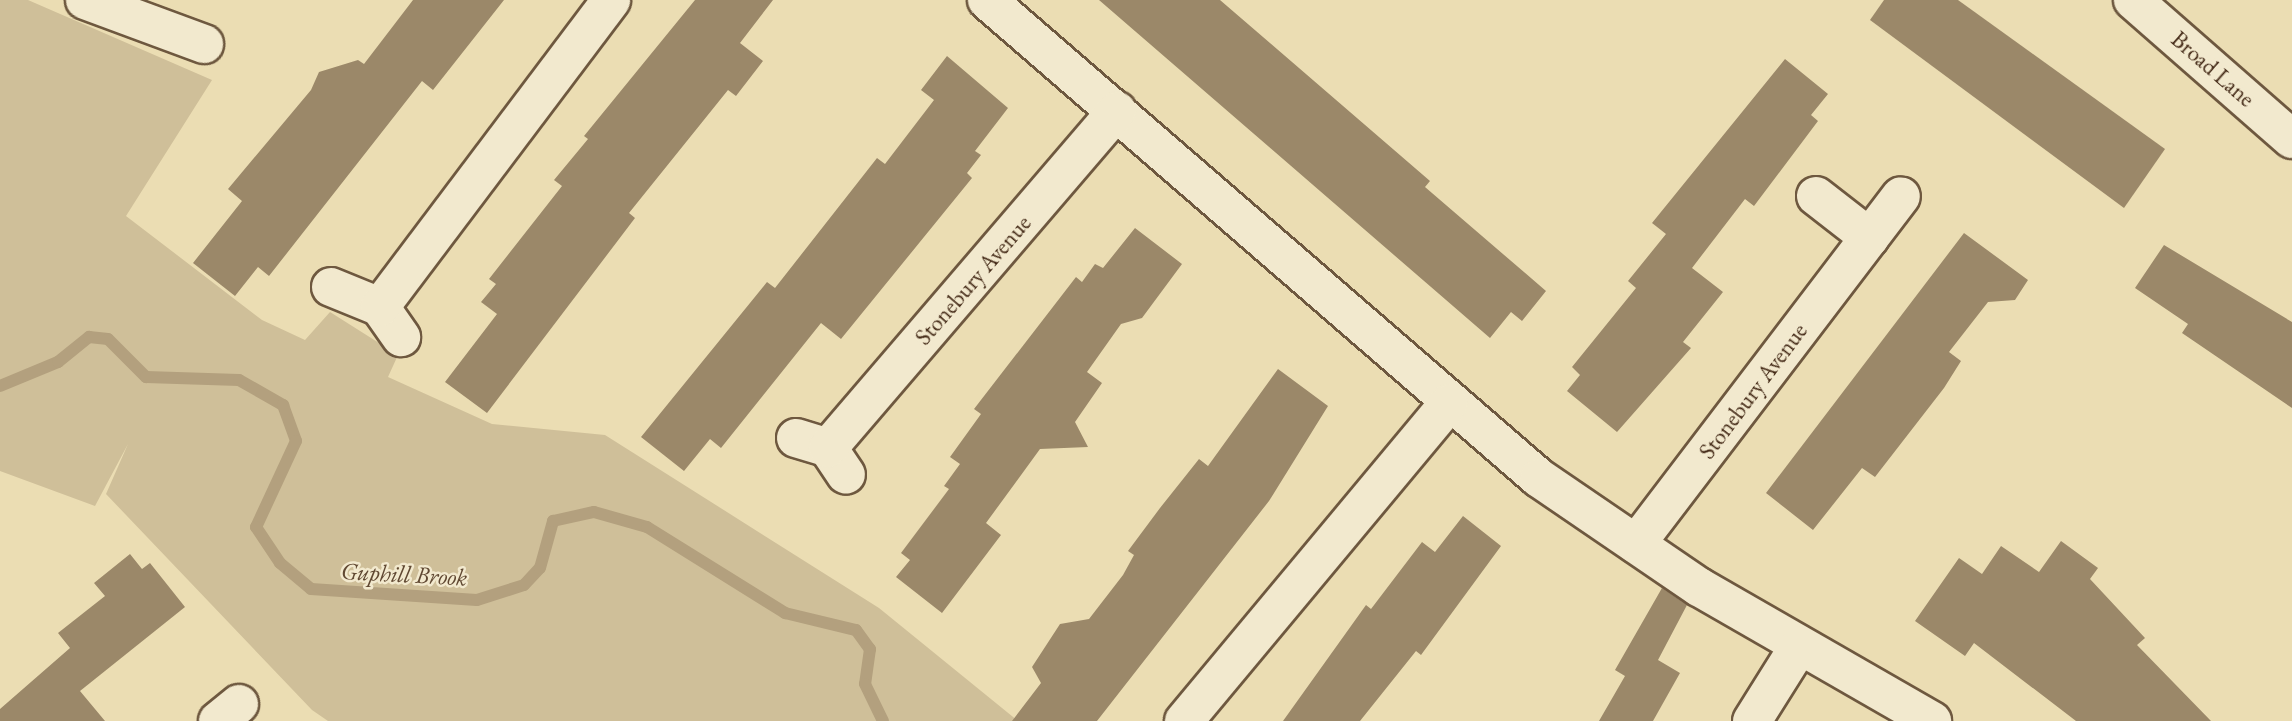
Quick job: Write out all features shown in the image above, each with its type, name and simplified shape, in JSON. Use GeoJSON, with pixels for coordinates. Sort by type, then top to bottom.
{"type":"FeatureCollection","features":[{"type":"Feature","properties":{"kind":"street"},"geometry":{"type":"LineString","coordinates":[[85,0],[204,44]]}},
{"type":"Feature","properties":{"kind":"street"},"geometry":{"type":"LineString","coordinates":[[331,287],[390,322],[611,0]]}},
{"type":"Feature","properties":{"kind":"street"},"geometry":{"type":"LineString","coordinates":[[987,0],[1117,111],[1448,404],[1539,478],[1636,544],[1799,646],[1932,721]]}},
{"type":"Feature","properties":{"kind":"street","name":"Broad Lane"},"geometry":{"type":"LineString","coordinates":[[2133,0],[2292,139]]}},
{"type":"Feature","properties":{"kind":"street","name":"Stonebury Avenue"},"geometry":{"type":"LineString","coordinates":[[823,454],[1117,111]]}},
{"type":"Feature","properties":{"kind":"street","name":"Stonebury Avenue"},"geometry":{"type":"LineString","coordinates":[[1636,544],[1901,196]]}},
{"type":"Feature","properties":{"kind":"street"},"geometry":{"type":"LineString","coordinates":[[1816,197],[1870,237]]}},
{"type":"Feature","properties":{"kind":"street"},"geometry":{"type":"LineString","coordinates":[[1184,721],[1448,404]]}},
{"type":"Feature","properties":{"kind":"street"},"geometry":{"type":"LineString","coordinates":[[1752,721],[1799,646]]}},
{"type":"Feature","properties":{"kind":"shaded area"},"geometry":{"type":"Polygon","coordinates":[[[0,0],[28,0],[212,80],[126,216],[262,320],[305,340],[330,312],[398,355],[388,377],[492,424],[605,435],[879,608],[1018,721],[328,721],[312,710],[106,494],[128,444],[95,506],[0,471],[0,0]]]}},
{"type":"Feature","properties":{"kind":"building"},"geometry":{"type":"Polygon","coordinates":[[[413,0],[504,0],[433,90],[422,81],[269,276],[258,267],[235,296],[193,263],[242,201],[228,189],[311,90],[319,72],[358,60],[364,64],[413,0]]]}},
{"type":"Feature","properties":{"kind":"building"},"geometry":{"type":"Polygon","coordinates":[[[695,0],[773,0],[740,43],[763,61],[736,96],[728,90],[629,213],[635,218],[487,413],[445,382],[497,314],[481,302],[496,284],[489,279],[562,186],[554,180],[588,139],[584,136],[695,0]]]}},
{"type":"Feature","properties":{"kind":"building"},"geometry":{"type":"Polygon","coordinates":[[[1099,0],[1220,0],[1430,181],[1425,187],[1546,291],[1522,321],[1511,312],[1490,338],[1099,0]]]}},
{"type":"Feature","properties":{"kind":"building"},"geometry":{"type":"Polygon","coordinates":[[[1884,0],[1958,0],[2165,149],[2124,208],[1870,20],[1884,0]]]}},
{"type":"Feature","properties":{"kind":"building"},"geometry":{"type":"Polygon","coordinates":[[[947,56],[1008,108],[975,151],[981,155],[967,173],[972,178],[841,339],[821,323],[721,448],[710,439],[684,471],[641,437],[767,282],[775,288],[877,158],[885,164],[934,100],[921,90],[947,56]]]}},
{"type":"Feature","properties":{"kind":"building"},"geometry":{"type":"Polygon","coordinates":[[[1785,59],[1828,94],[1811,115],[1818,121],[1754,206],[1745,199],[1692,268],[1723,292],[1683,342],[1691,348],[1617,432],[1567,391],[1580,375],[1572,367],[1636,288],[1628,281],[1666,234],[1652,223],[1785,59]]]}},
{"type":"Feature","properties":{"kind":"building"},"geometry":{"type":"Polygon","coordinates":[[[1135,228],[1182,264],[1142,318],[1121,324],[1087,372],[1102,383],[1075,422],[1088,447],[1040,449],[986,523],[1001,535],[942,613],[896,577],[910,560],[901,553],[949,489],[944,486],[960,464],[950,457],[981,414],[974,409],[1076,277],[1082,282],[1095,264],[1103,268],[1135,228]]]}},
{"type":"Feature","properties":{"kind":"building"},"geometry":{"type":"Polygon","coordinates":[[[1964,233],[2028,280],[2015,300],[1988,302],[1949,352],[1961,361],[1944,388],[1875,477],[1862,468],[1813,530],[1766,493],[1964,233]]]}},
{"type":"Feature","properties":{"kind":"building"},"geometry":{"type":"Polygon","coordinates":[[[2164,245],[2292,322],[2292,408],[2182,333],[2188,324],[2135,288],[2164,245]]]}},
{"type":"Feature","properties":{"kind":"building"},"geometry":{"type":"Polygon","coordinates":[[[1278,369],[1328,406],[1269,501],[1097,721],[1012,721],[1041,683],[1032,667],[1060,624],[1089,619],[1123,575],[1134,555],[1128,551],[1160,508],[1199,459],[1208,466],[1278,369]]]}},
{"type":"Feature","properties":{"kind":"building"},"geometry":{"type":"Polygon","coordinates":[[[1463,516],[1501,546],[1421,655],[1416,651],[1360,721],[1283,721],[1366,605],[1371,609],[1422,542],[1435,552],[1463,516]]]}},
{"type":"Feature","properties":{"kind":"building"},"geometry":{"type":"Polygon","coordinates":[[[2061,541],[2098,568],[2090,579],[2145,638],[2137,645],[2211,721],[2076,721],[1974,643],[1965,656],[1915,621],[1959,558],[1982,574],[2001,546],[2039,572],[2061,541]]]}},
{"type":"Feature","properties":{"kind":"building"},"geometry":{"type":"Polygon","coordinates":[[[130,554],[142,569],[150,563],[185,607],[80,691],[105,721],[0,721],[0,709],[70,648],[58,633],[105,596],[94,583],[130,554]]]}},
{"type":"Feature","properties":{"kind":"building"},"geometry":{"type":"Polygon","coordinates":[[[1662,588],[1687,605],[1658,660],[1680,673],[1653,721],[1599,721],[1625,676],[1615,670],[1662,588]]]}},
{"type":"Feature","properties":{"kind":"waterway","name":"Guphill Brook"},"geometry":{"type":"LineString","coordinates":[[0,386],[58,362],[89,337],[108,339],[146,377],[239,380],[283,405],[296,441],[256,527],[280,563],[311,589],[477,600],[524,585],[540,568],[553,521],[594,512],[647,527],[785,613],[856,630],[870,649],[865,684],[883,721]]}}]}
